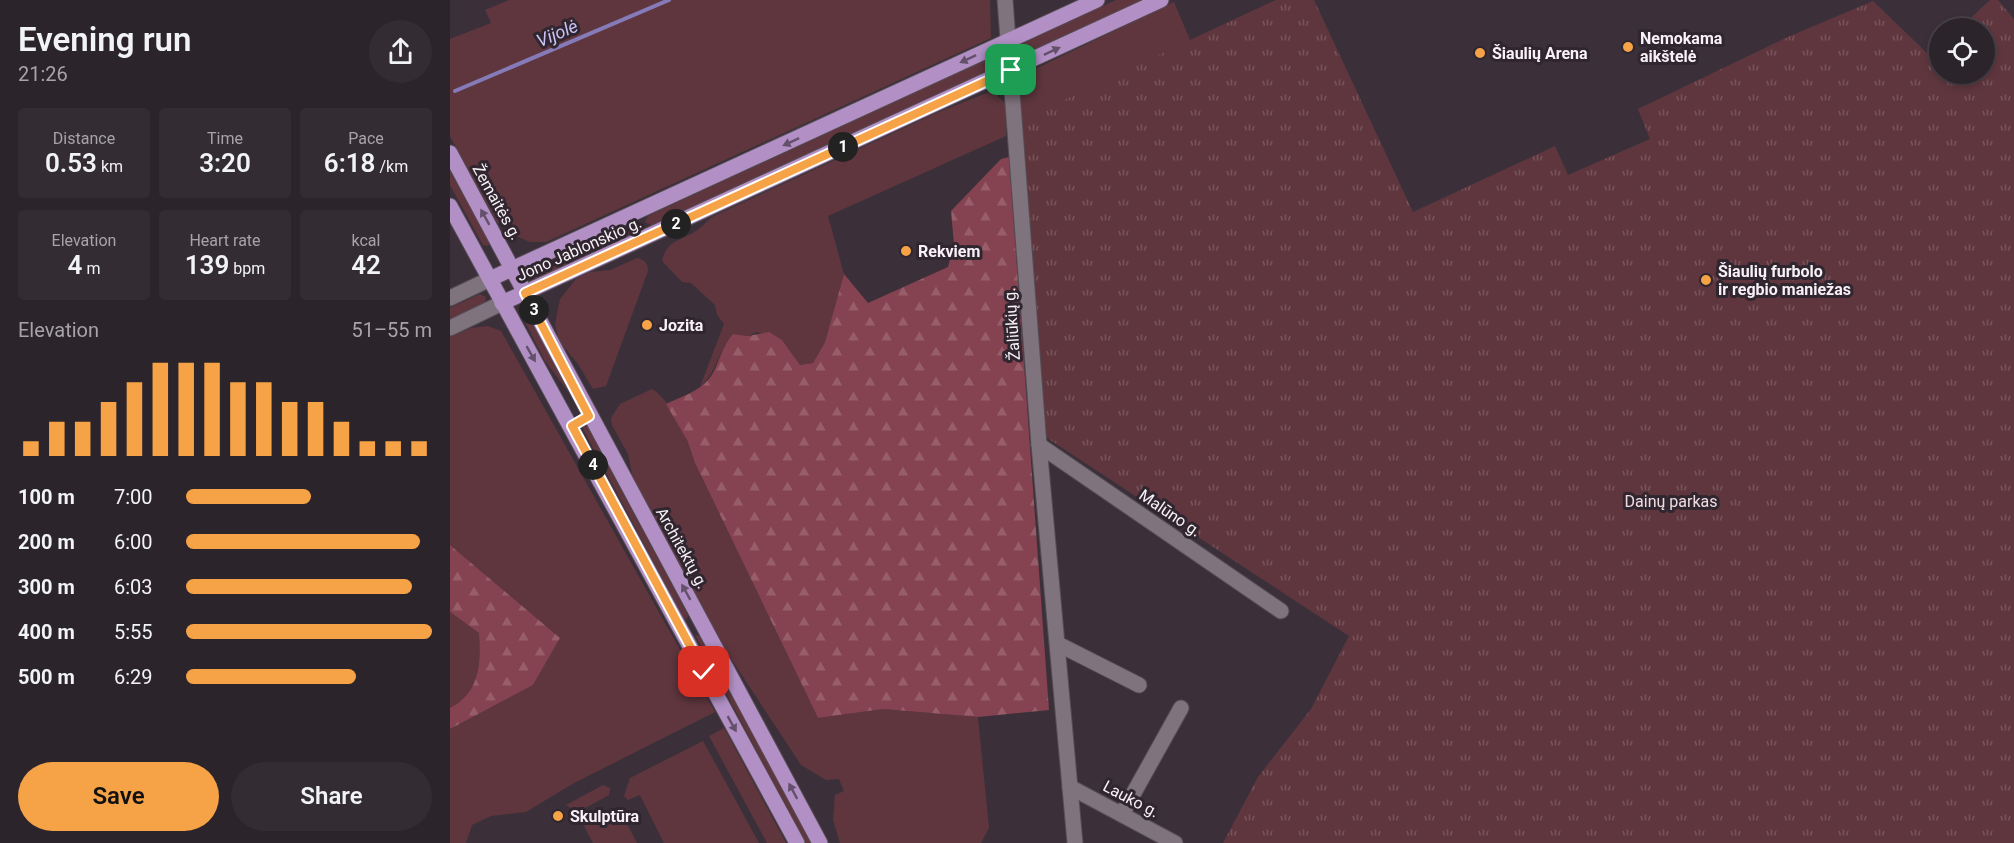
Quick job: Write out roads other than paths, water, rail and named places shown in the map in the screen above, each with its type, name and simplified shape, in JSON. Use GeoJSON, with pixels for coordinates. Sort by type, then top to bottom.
{"type":"FeatureCollection","features":[{"type":"Feature","properties":{"kind":"main road","name":"Jono Jablonskio g."},"geometry":{"type":"LineString","coordinates":[[490,279],[1097,0]]}},
{"type":"Feature","properties":{"kind":"main road","name":"Jono Jablonskio g."},"geometry":{"type":"LineString","coordinates":[[502,303],[1161,0]]}},
{"type":"Feature","properties":{"kind":"main road","name":"Žemaitės g."},"geometry":{"type":"LineString","coordinates":[[450,153],[513,269]]}},
{"type":"Feature","properties":{"kind":"main road"},"geometry":{"type":"LineString","coordinates":[[450,206],[572,426],[797,843]]}},
{"type":"Feature","properties":{"kind":"main road","name":"Architektų g."},"geometry":{"type":"LineString","coordinates":[[513,269],[589,416],[820,843]]}},
{"type":"Feature","properties":{"kind":"main road"},"geometry":{"type":"LineString","coordinates":[[572,426],[589,416]]}},
{"type":"Feature","properties":{"kind":"main road"},"geometry":{"type":"LineString","coordinates":[[682,631],[701,620]]}},
{"type":"Feature","properties":{"kind":"street","name":"Žaliūkių g."},"geometry":{"type":"LineString","coordinates":[[1005,0],[1039,445],[1076,843]]}},
{"type":"Feature","properties":{"kind":"street"},"geometry":{"type":"LineString","coordinates":[[450,298],[490,279]]}},
{"type":"Feature","properties":{"kind":"street"},"geometry":{"type":"LineString","coordinates":[[450,328],[502,303]]}},
{"type":"Feature","properties":{"kind":"street","name":"Malūno g."},"geometry":{"type":"LineString","coordinates":[[1039,445],[1281,611]]}},
{"type":"Feature","properties":{"kind":"street"},"geometry":{"type":"LineString","coordinates":[[1058,644],[1139,685]]}},
{"type":"Feature","properties":{"kind":"street"},"geometry":{"type":"LineString","coordinates":[[1122,814],[1181,708]]}},
{"type":"Feature","properties":{"kind":"street","name":"Lauko g."},"geometry":{"type":"LineString","coordinates":[[1070,787],[1175,843]]}},
{"type":"Feature","properties":{"kind":"waterway","name":"Vijolė"},"geometry":{"type":"LineString","coordinates":[[455,91],[669,0]]}},
{"type":"Feature","properties":{"kind":"place","name":"Nemokama aikštelė"},"geometry":{"type":"Point","coordinates":[1628,47]}},
{"type":"Feature","properties":{"kind":"place","name":"Šiaulių Arena"},"geometry":{"type":"Point","coordinates":[1480,53]}},
{"type":"Feature","properties":{"kind":"place","name":"Rekviem"},"geometry":{"type":"Point","coordinates":[906,251]}},
{"type":"Feature","properties":{"kind":"place","name":"Šiaulių furbolo ir regbio maniežas"},"geometry":{"type":"Point","coordinates":[1706,280]}},
{"type":"Feature","properties":{"kind":"place","name":"Jozita"},"geometry":{"type":"Point","coordinates":[647,325]}},
{"type":"Feature","properties":{"kind":"place","name":"Skulptūra"},"geometry":{"type":"Point","coordinates":[558,816]}},
{"type":"Feature","properties":{"kind":"park label","name":"Dainų parkas"},"geometry":{"type":"Point","coordinates":[1671,501]}}]}
